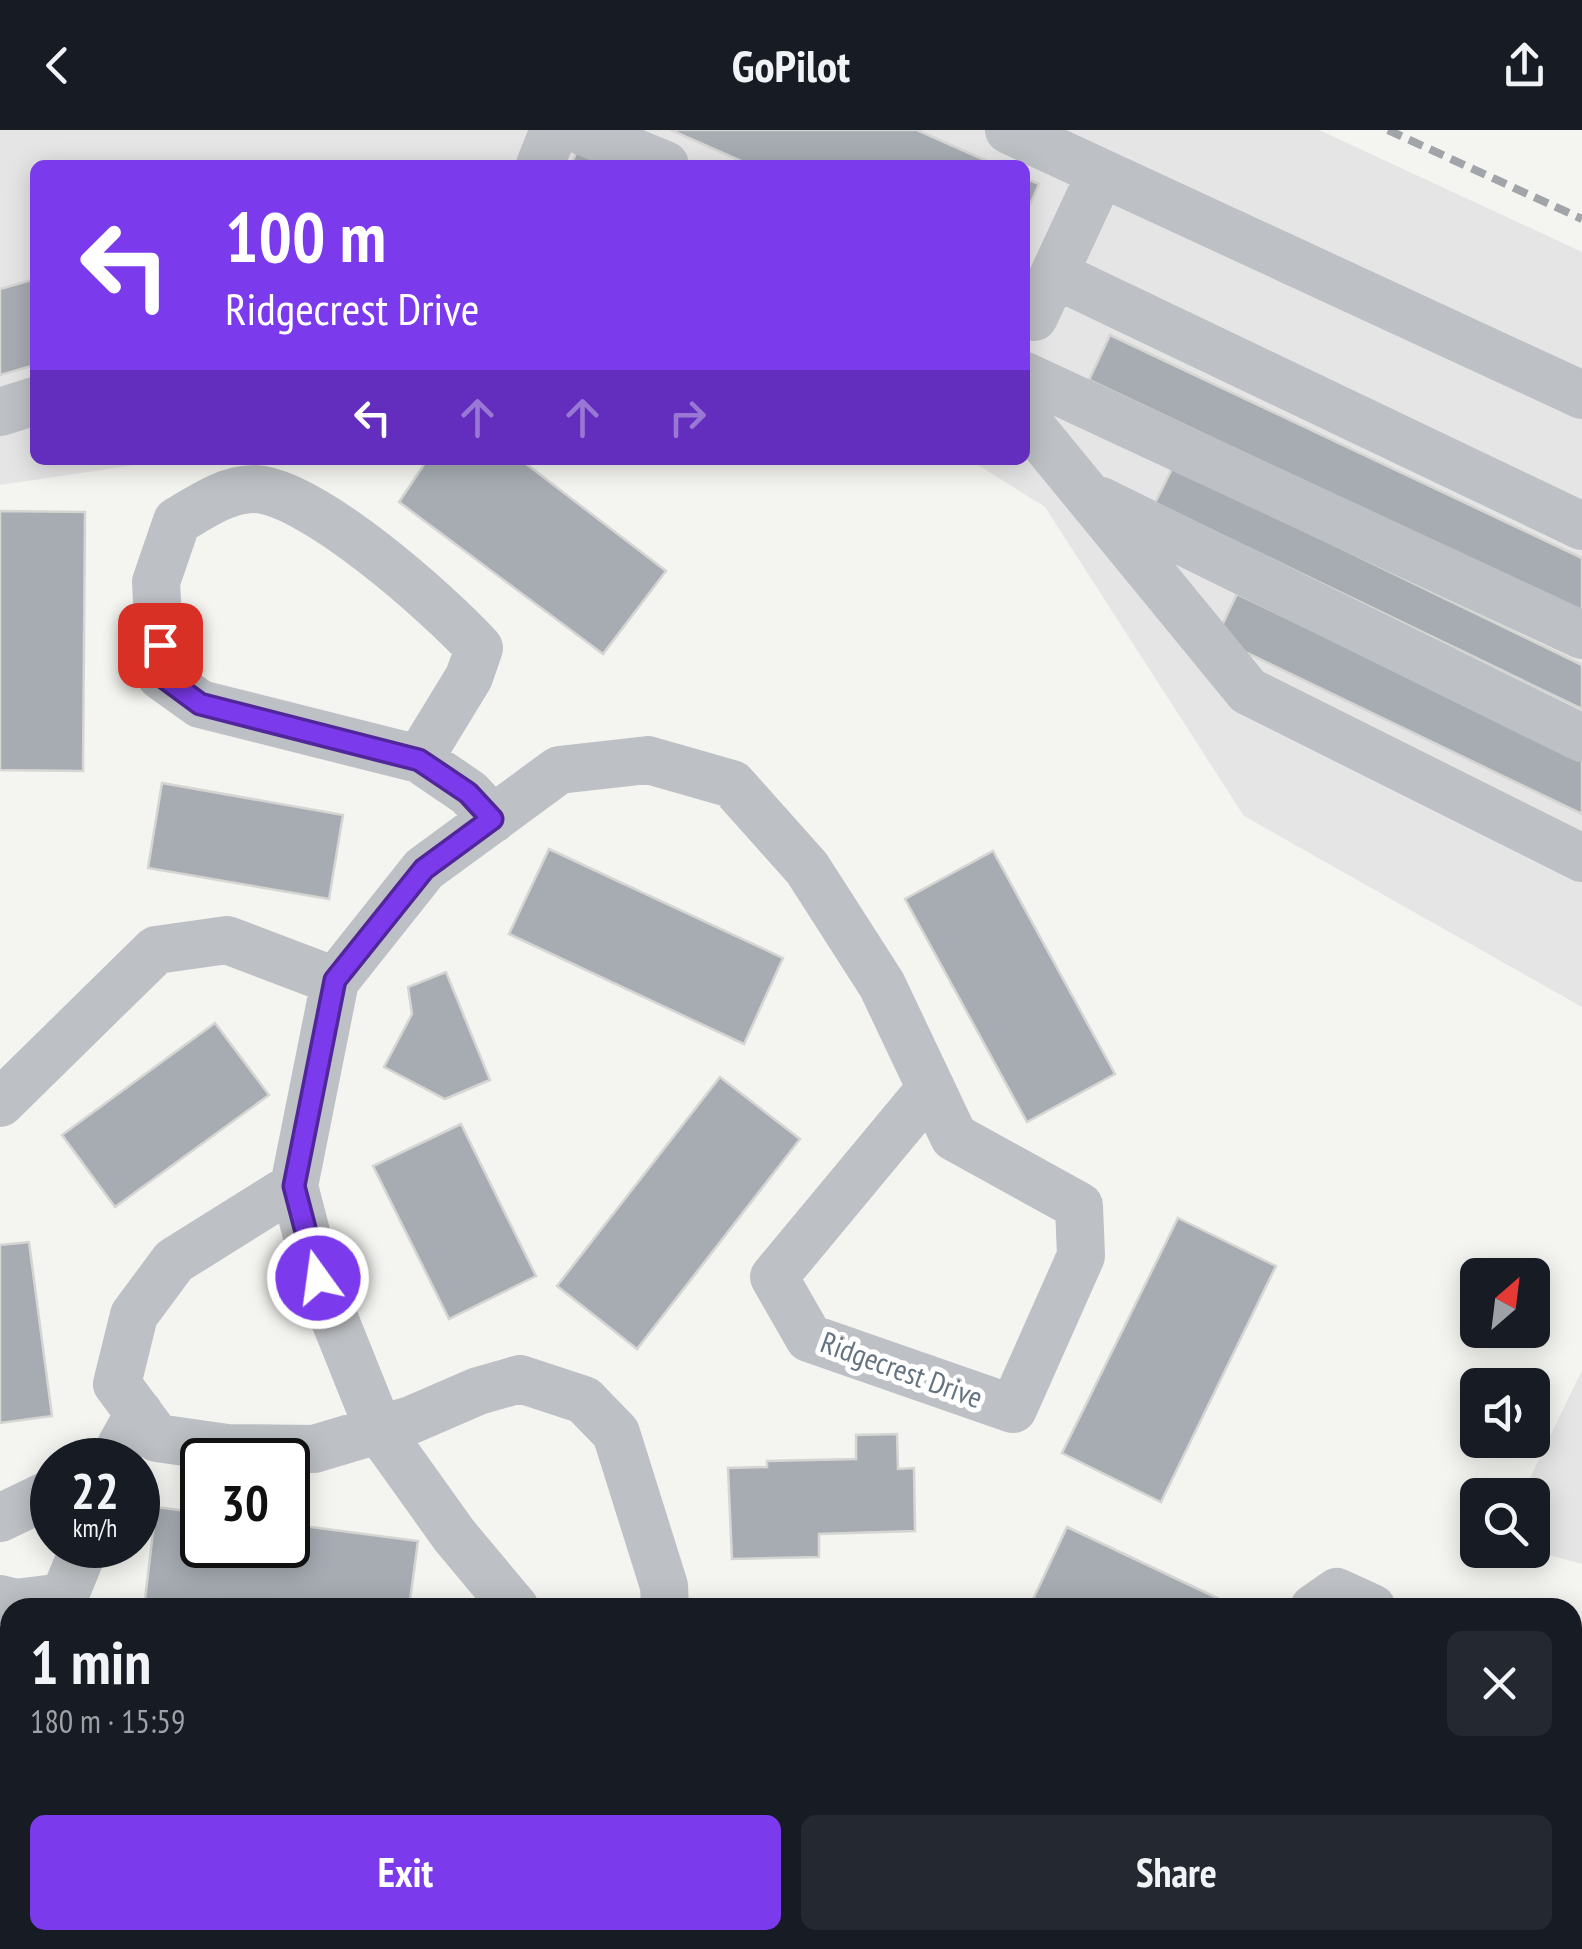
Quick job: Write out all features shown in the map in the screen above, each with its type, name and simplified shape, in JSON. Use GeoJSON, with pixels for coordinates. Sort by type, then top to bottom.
{"type":"FeatureCollection","features":[{"type":"Feature","properties":{"kind":"street"},"geometry":{"type":"LineString","coordinates":[[542,160],[554,130]]}},
{"type":"Feature","properties":{"kind":"street"},"geometry":{"type":"LineString","coordinates":[[580,130],[653,160]]}},
{"type":"Feature","properties":{"kind":"street"},"geometry":{"type":"LineString","coordinates":[[1008,130],[1582,396]]}},
{"type":"Feature","properties":{"kind":"street"},"geometry":{"type":"LineString","coordinates":[[1030,324],[1101,173]]}},
{"type":"Feature","properties":{"kind":"street"},"geometry":{"type":"LineString","coordinates":[[1054,274],[1582,526]]}},
{"type":"Feature","properties":{"kind":"street"},"geometry":{"type":"LineString","coordinates":[[1030,378],[1582,636]]}},
{"type":"Feature","properties":{"kind":"street"},"geometry":{"type":"LineString","coordinates":[[0,412],[30,403]]}},
{"type":"Feature","properties":{"kind":"street"},"geometry":{"type":"LineString","coordinates":[[1030,425],[1248,691],[1582,858]]}},
{"type":"Feature","properties":{"kind":"street"},"geometry":{"type":"LineString","coordinates":[[419,760],[469,676],[478,648],[453,619],[371,550],[299,503],[256,489],[222,495],[177,521],[156,582],[162,676],[200,704],[419,760],[468,793],[492,819]]}},
{"type":"Feature","properties":{"kind":"street"},"geometry":{"type":"LineString","coordinates":[[1087,494],[1582,738]]}},
{"type":"Feature","properties":{"kind":"street","name":"Ridgecrest Drive"},"geometry":{"type":"LineString","coordinates":[[506,1598],[454,1535],[379,1430],[318,1278],[294,1186],[335,980],[424,869],[558,770],[648,760],[732,784],[818,884],[882,985],[931,1088],[954,1137],[1079,1206],[1080,1256],[1013,1409],[809,1338],[774,1277],[931,1088]]}},
{"type":"Feature","properties":{"kind":"street"},"geometry":{"type":"LineString","coordinates":[[0,1102],[156,950],[227,940],[335,980]]}},
{"type":"Feature","properties":{"kind":"street"},"geometry":{"type":"LineString","coordinates":[[294,1186],[174,1261],[134,1315],[117,1384],[157,1438],[228,1448],[314,1450],[520,1378],[584,1400],[616,1433],[665,1598]]}},
{"type":"Feature","properties":{"kind":"street"},"geometry":{"type":"LineString","coordinates":[[125,1438],[139,1413]]}},
{"type":"Feature","properties":{"kind":"street"},"geometry":{"type":"LineString","coordinates":[[0,1518],[30,1503]]}},
{"type":"Feature","properties":{"kind":"street"},"geometry":{"type":"LineString","coordinates":[[50,1598],[64,1596],[76,1568]]}},
{"type":"Feature","properties":{"kind":"shaded area"},"geometry":{"type":"Polygon","coordinates":[[[0,130],[1319,130],[1582,252],[1582,1007],[1244,816],[1045,507],[978,465],[1030,465],[1030,160],[30,160],[30,465],[135,465],[0,485],[0,130]]]}},
{"type":"Feature","properties":{"kind":"shaded area"},"geometry":{"type":"Polygon","coordinates":[[[1582,1370],[1582,1564],[1550,1555],[1550,1478],[1530,1478],[1540,1458],[1550,1458],[1550,1437],[1582,1370]]]}},
{"type":"Feature","properties":{"kind":"building"},"geometry":{"type":"Polygon","coordinates":[[[671,130],[917,130],[985,160],[739,160],[671,130]]]}},
{"type":"Feature","properties":{"kind":"building"},"geometry":{"type":"Polygon","coordinates":[[[577,151],[597,160],[573,160],[577,151]]]}},
{"type":"Feature","properties":{"kind":"building"},"geometry":{"type":"Polygon","coordinates":[[[1030,180],[1039,184],[1030,205],[1030,180]]]}},
{"type":"Feature","properties":{"kind":"building"},"geometry":{"type":"Polygon","coordinates":[[[30,280],[30,366],[0,375],[0,289],[30,280]]]}},
{"type":"Feature","properties":{"kind":"building"},"geometry":{"type":"Polygon","coordinates":[[[1110,335],[1582,558],[1582,613],[1089,380],[1110,335]]]}},
{"type":"Feature","properties":{"kind":"building"},"geometry":{"type":"Polygon","coordinates":[[[424,465],[528,465],[666,571],[603,654],[399,502],[424,465]]]}},
{"type":"Feature","properties":{"kind":"building"},"geometry":{"type":"Polygon","coordinates":[[[1173,467],[1582,665],[1582,709],[1155,503],[1173,467]]]}},
{"type":"Feature","properties":{"kind":"building"},"geometry":{"type":"Polygon","coordinates":[[[0,511],[85,512],[83,771],[0,770],[0,511]]]}},
{"type":"Feature","properties":{"kind":"building"},"geometry":{"type":"Polygon","coordinates":[[[1237,594],[1582,760],[1582,814],[1216,638],[1237,594]]]}},
{"type":"Feature","properties":{"kind":"building"},"geometry":{"type":"Polygon","coordinates":[[[162,783],[343,815],[329,899],[148,868],[162,783]]]}},
{"type":"Feature","properties":{"kind":"building"},"geometry":{"type":"Polygon","coordinates":[[[549,849],[783,958],[744,1044],[509,934],[549,849]]]}},
{"type":"Feature","properties":{"kind":"building"},"geometry":{"type":"Polygon","coordinates":[[[993,851],[1115,1074],[1027,1122],[905,899],[993,851]]]}},
{"type":"Feature","properties":{"kind":"building"},"geometry":{"type":"Polygon","coordinates":[[[446,972],[490,1080],[445,1099],[384,1067],[412,1014],[408,987],[446,972]]]}},
{"type":"Feature","properties":{"kind":"building"},"geometry":{"type":"Polygon","coordinates":[[[215,1023],[269,1095],[115,1207],[62,1135],[215,1023]]]}},
{"type":"Feature","properties":{"kind":"building"},"geometry":{"type":"Polygon","coordinates":[[[720,1077],[800,1139],[637,1349],[557,1286],[720,1077]]]}},
{"type":"Feature","properties":{"kind":"building"},"geometry":{"type":"Polygon","coordinates":[[[461,1124],[536,1276],[449,1319],[373,1166],[461,1124]]]}},
{"type":"Feature","properties":{"kind":"building"},"geometry":{"type":"Polygon","coordinates":[[[1178,1218],[1276,1266],[1161,1502],[1062,1453],[1178,1218]]]}},
{"type":"Feature","properties":{"kind":"building"},"geometry":{"type":"Polygon","coordinates":[[[29,1242],[52,1416],[0,1423],[0,1245],[29,1242]]]}},
{"type":"Feature","properties":{"kind":"building"},"geometry":{"type":"Polygon","coordinates":[[[897,1434],[898,1469],[914,1468],[915,1531],[819,1534],[819,1557],[732,1559],[728,1468],[767,1467],[767,1461],[856,1459],[856,1435],[897,1434]]]}},
{"type":"Feature","properties":{"kind":"building"},"geometry":{"type":"Polygon","coordinates":[[[160,1508],[180,1510],[180,1568],[310,1568],[310,1527],[418,1541],[410,1598],[145,1598],[149,1568],[160,1568],[160,1508]]]}},
{"type":"Feature","properties":{"kind":"building"},"geometry":{"type":"Polygon","coordinates":[[[1067,1527],[1217,1598],[1034,1598],[1067,1527]]]}},
{"type":"Feature","properties":{"kind":"railway"},"geometry":{"type":"LineString","coordinates":[[1388,130],[1582,219]]}},
{"type":"Feature","properties":{"kind":"route"},"geometry":{"type":"LineString","coordinates":[[160,645],[162,676],[200,704],[419,760],[468,793],[492,819],[424,869],[335,980],[294,1186],[318,1278]]}}]}
